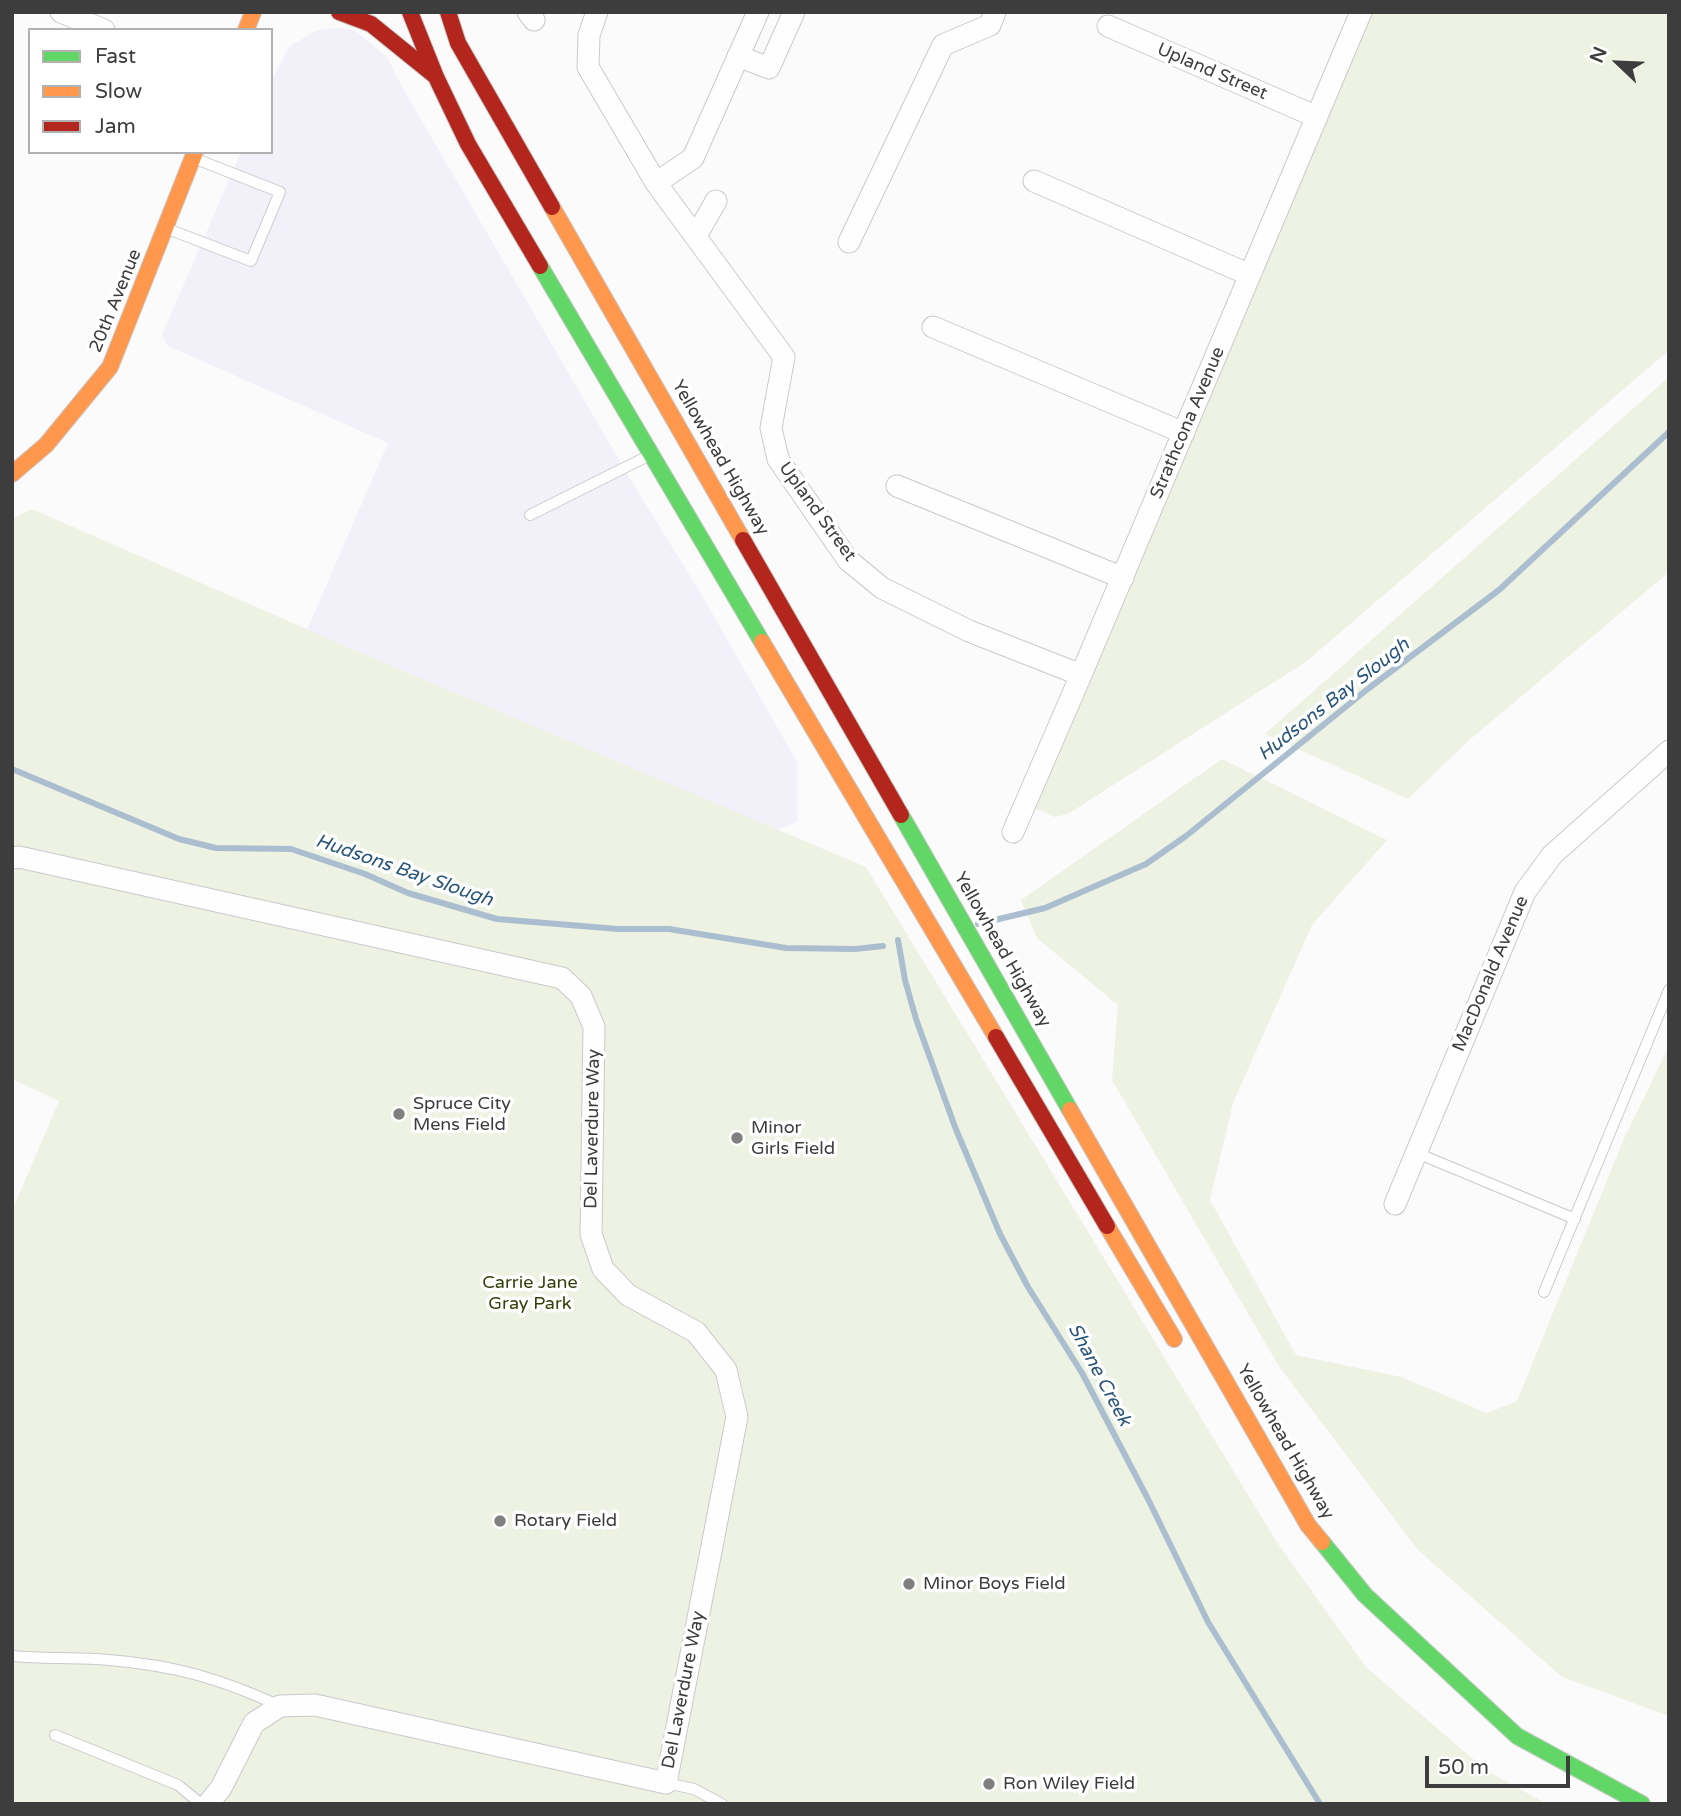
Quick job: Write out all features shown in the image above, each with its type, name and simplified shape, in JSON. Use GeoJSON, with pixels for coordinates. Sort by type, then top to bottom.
{"type":"FeatureCollection","features":[{"type":"Feature","properties":{"kind":"main road"},"geometry":{"type":"LineString","coordinates":[[249,22],[262,12]]}},
{"type":"Feature","properties":{"kind":"main road"},"geometry":{"type":"LineString","coordinates":[[339,12],[371,24],[436,77]]}},
{"type":"Feature","properties":{"kind":"main road"},"geometry":{"type":"LineString","coordinates":[[410,12],[436,77],[468,144],[1182,1353]]}},
{"type":"Feature","properties":{"kind":"main road","name":"Yellowhead Highway"},"geometry":{"type":"LineString","coordinates":[[448,12],[458,43],[1308,1525],[1365,1595],[1517,1736],[1642,1804]]}},
{"type":"Feature","properties":{"kind":"main road","name":"20th Avenue"},"geometry":{"type":"LineString","coordinates":[[12,474],[46,445],[110,367],[194,155]]}},
{"type":"Feature","properties":{"kind":"street"},"geometry":{"type":"LineString","coordinates":[[61,12],[99,28]]}},
{"type":"Feature","properties":{"kind":"street","name":"Upland Street"},"geometry":{"type":"LineString","coordinates":[[597,12],[589,35],[588,68],[656,183],[784,357],[771,428],[778,459],[848,560],[882,587],[957,625],[1081,676]]}},
{"type":"Feature","properties":{"kind":"street"},"geometry":{"type":"LineString","coordinates":[[656,183],[693,158],[758,12]]}},
{"type":"Feature","properties":{"kind":"street"},"geometry":{"type":"LineString","coordinates":[[738,56],[769,68],[794,12]]}},
{"type":"Feature","properties":{"kind":"street"},"geometry":{"type":"LineString","coordinates":[[849,242],[943,45],[990,25],[995,12]]}},
{"type":"Feature","properties":{"kind":"street","name":"Strathcona Avenue"},"geometry":{"type":"LineString","coordinates":[[1013,832],[1361,12]]}},
{"type":"Feature","properties":{"kind":"street","name":"Upland Street"},"geometry":{"type":"LineString","coordinates":[[1108,26],[1317,117]]}},
{"type":"Feature","properties":{"kind":"street"},"geometry":{"type":"LineString","coordinates":[[1034,181],[1250,275]]}},
{"type":"Feature","properties":{"kind":"street"},"geometry":{"type":"LineString","coordinates":[[696,236],[716,201]]}},
{"type":"Feature","properties":{"kind":"street"},"geometry":{"type":"LineString","coordinates":[[933,327],[1184,433]]}},
{"type":"Feature","properties":{"kind":"street"},"geometry":{"type":"LineString","coordinates":[[897,486],[1123,578]]}},
{"type":"Feature","properties":{"kind":"street","name":"MacDonald Avenue"},"geometry":{"type":"LineString","coordinates":[[1395,1204],[1516,911],[1538,871],[1568,839],[1669,751]]}},
{"type":"Feature","properties":{"kind":"street","name":"Del Laverdure Way"},"geometry":{"type":"LineString","coordinates":[[12,858],[32,859],[562,978],[581,996],[594,1027],[591,1234],[603,1269],[628,1296],[696,1332],[726,1370],[737,1418],[666,1783],[315,1705],[280,1706]]}},
{"type":"Feature","properties":{"kind":"street"},"geometry":{"type":"LineString","coordinates":[[208,1804],[221,1788],[254,1723],[280,1706]]}},
{"type":"Feature","properties":{"kind":"lane"},"geometry":{"type":"LineString","coordinates":[[165,228],[251,261],[279,192],[194,155]]}},
{"type":"Feature","properties":{"kind":"lane"},"geometry":{"type":"LineString","coordinates":[[530,515],[651,454]]}},
{"type":"Feature","properties":{"kind":"lane"},"geometry":{"type":"LineString","coordinates":[[1544,1292],[1669,990]]}},
{"type":"Feature","properties":{"kind":"lane"},"geometry":{"type":"LineString","coordinates":[[1417,1153],[1574,1219]]}},
{"type":"Feature","properties":{"kind":"lane"},"geometry":{"type":"LineString","coordinates":[[12,1656],[108,1660],[181,1669],[237,1686],[280,1706]]}},
{"type":"Feature","properties":{"kind":"lane"},"geometry":{"type":"LineString","coordinates":[[55,1735],[178,1785],[201,1804]]}},
{"type":"Feature","properties":{"kind":"lane","name":"Del Laverdure Way"},"geometry":{"type":"LineString","coordinates":[[666,1783],[694,1789],[722,1804]]}},
{"type":"Feature","properties":{"kind":"shaded area"},"geometry":{"type":"Polygon","coordinates":[[[337,28],[354,30],[387,57],[402,87],[633,484],[703,597],[797,762],[797,822],[776,830],[307,630],[388,443],[168,346],[162,335],[240,154],[273,154],[273,78],[289,47],[315,31],[337,28]]]}},
{"type":"Feature","properties":{"kind":"green space"},"geometry":{"type":"Polygon","coordinates":[[[1356,12],[1669,12],[1669,350],[1307,661],[1068,814],[1054,817],[1030,806],[1356,12]]]}},
{"type":"Feature","properties":{"kind":"green space"},"geometry":{"type":"Polygon","coordinates":[[[1669,377],[1669,572],[1467,742],[1408,799],[1265,734],[1669,377]]]}},
{"type":"Feature","properties":{"kind":"green space","name":"Carrie Jane Gray Park"},"geometry":{"type":"Polygon","coordinates":[[[32,509],[366,655],[866,867],[1276,1541],[1366,1667],[1487,1771],[1547,1804],[12,1804],[12,1211],[59,1101],[12,1079],[12,519],[32,509]]]}},
{"type":"Feature","properties":{"kind":"green space"},"geometry":{"type":"Polygon","coordinates":[[[1222,759],[1387,840],[1312,925],[1233,1103],[1210,1200],[1296,1355],[1401,1377],[1487,1413],[1517,1401],[1623,1141],[1669,1046],[1669,1716],[1562,1677],[1418,1550],[1278,1365],[1112,1080],[1118,1005],[1037,938],[1021,900],[1222,759]]]}},
{"type":"Feature","properties":{"kind":"waterway","name":"Hudsons Bay Slough"},"geometry":{"type":"LineString","coordinates":[[978,924],[1045,908],[1146,864],[1186,836],[1369,688],[1499,590],[1669,432]]}},
{"type":"Feature","properties":{"kind":"waterway","name":"Hudsons Bay Slough"},"geometry":{"type":"LineString","coordinates":[[12,769],[179,839],[216,848],[291,849],[365,874],[408,893],[497,919],[618,929],[669,929],[786,948],[855,949],[883,946]]}},
{"type":"Feature","properties":{"kind":"waterway","name":"Shane Creek"},"geometry":{"type":"LineString","coordinates":[[898,940],[916,1019],[955,1127],[1000,1234],[1028,1287],[1082,1373],[1208,1622],[1320,1804]]}},
{"type":"Feature","properties":{"kind":"traffic: fast"},"geometry":{"type":"LineString","coordinates":[[540,266],[762,642]]}},
{"type":"Feature","properties":{"kind":"traffic: fast"},"geometry":{"type":"LineString","coordinates":[[901,815],[1070,1110]]}},
{"type":"Feature","properties":{"kind":"traffic: fast"},"geometry":{"type":"LineString","coordinates":[[1322,1542],[1365,1595],[1517,1736],[1642,1804]]}},
{"type":"Feature","properties":{"kind":"traffic: slow"},"geometry":{"type":"LineString","coordinates":[[247,28],[253,12]]}},
{"type":"Feature","properties":{"kind":"traffic: slow"},"geometry":{"type":"LineString","coordinates":[[12,474],[46,445],[110,367],[194,154]]}},
{"type":"Feature","properties":{"kind":"traffic: slow"},"geometry":{"type":"LineString","coordinates":[[552,207],[743,540]]}},
{"type":"Feature","properties":{"kind":"traffic: slow"},"geometry":{"type":"LineString","coordinates":[[762,642],[996,1037]]}},
{"type":"Feature","properties":{"kind":"traffic: slow"},"geometry":{"type":"LineString","coordinates":[[1070,1110],[1308,1525],[1322,1542]]}},
{"type":"Feature","properties":{"kind":"traffic: slow"},"geometry":{"type":"LineString","coordinates":[[1107,1226],[1174,1339]]}},
{"type":"Feature","properties":{"kind":"traffic: jam"},"geometry":{"type":"LineString","coordinates":[[339,12],[371,24],[434,75]]}},
{"type":"Feature","properties":{"kind":"traffic: jam"},"geometry":{"type":"LineString","coordinates":[[410,12],[436,77],[468,144],[540,266]]}},
{"type":"Feature","properties":{"kind":"traffic: jam"},"geometry":{"type":"LineString","coordinates":[[448,12],[458,43],[552,207]]}},
{"type":"Feature","properties":{"kind":"traffic: jam"},"geometry":{"type":"LineString","coordinates":[[743,540],[901,815]]}},
{"type":"Feature","properties":{"kind":"traffic: jam"},"geometry":{"type":"LineString","coordinates":[[996,1037],[1107,1226]]}},
{"type":"Feature","properties":{"kind":"place","name":"Spruce City Mens Field"},"geometry":{"type":"Point","coordinates":[399,1114]}},
{"type":"Feature","properties":{"kind":"place","name":"Minor Girls Field"},"geometry":{"type":"Point","coordinates":[737,1138]}},
{"type":"Feature","properties":{"kind":"place","name":"Rotary Field"},"geometry":{"type":"Point","coordinates":[500,1521]}},
{"type":"Feature","properties":{"kind":"place","name":"Minor Boys Field"},"geometry":{"type":"Point","coordinates":[909,1584]}},
{"type":"Feature","properties":{"kind":"place","name":"Ron Wiley Field"},"geometry":{"type":"Point","coordinates":[989,1784]}}]}
